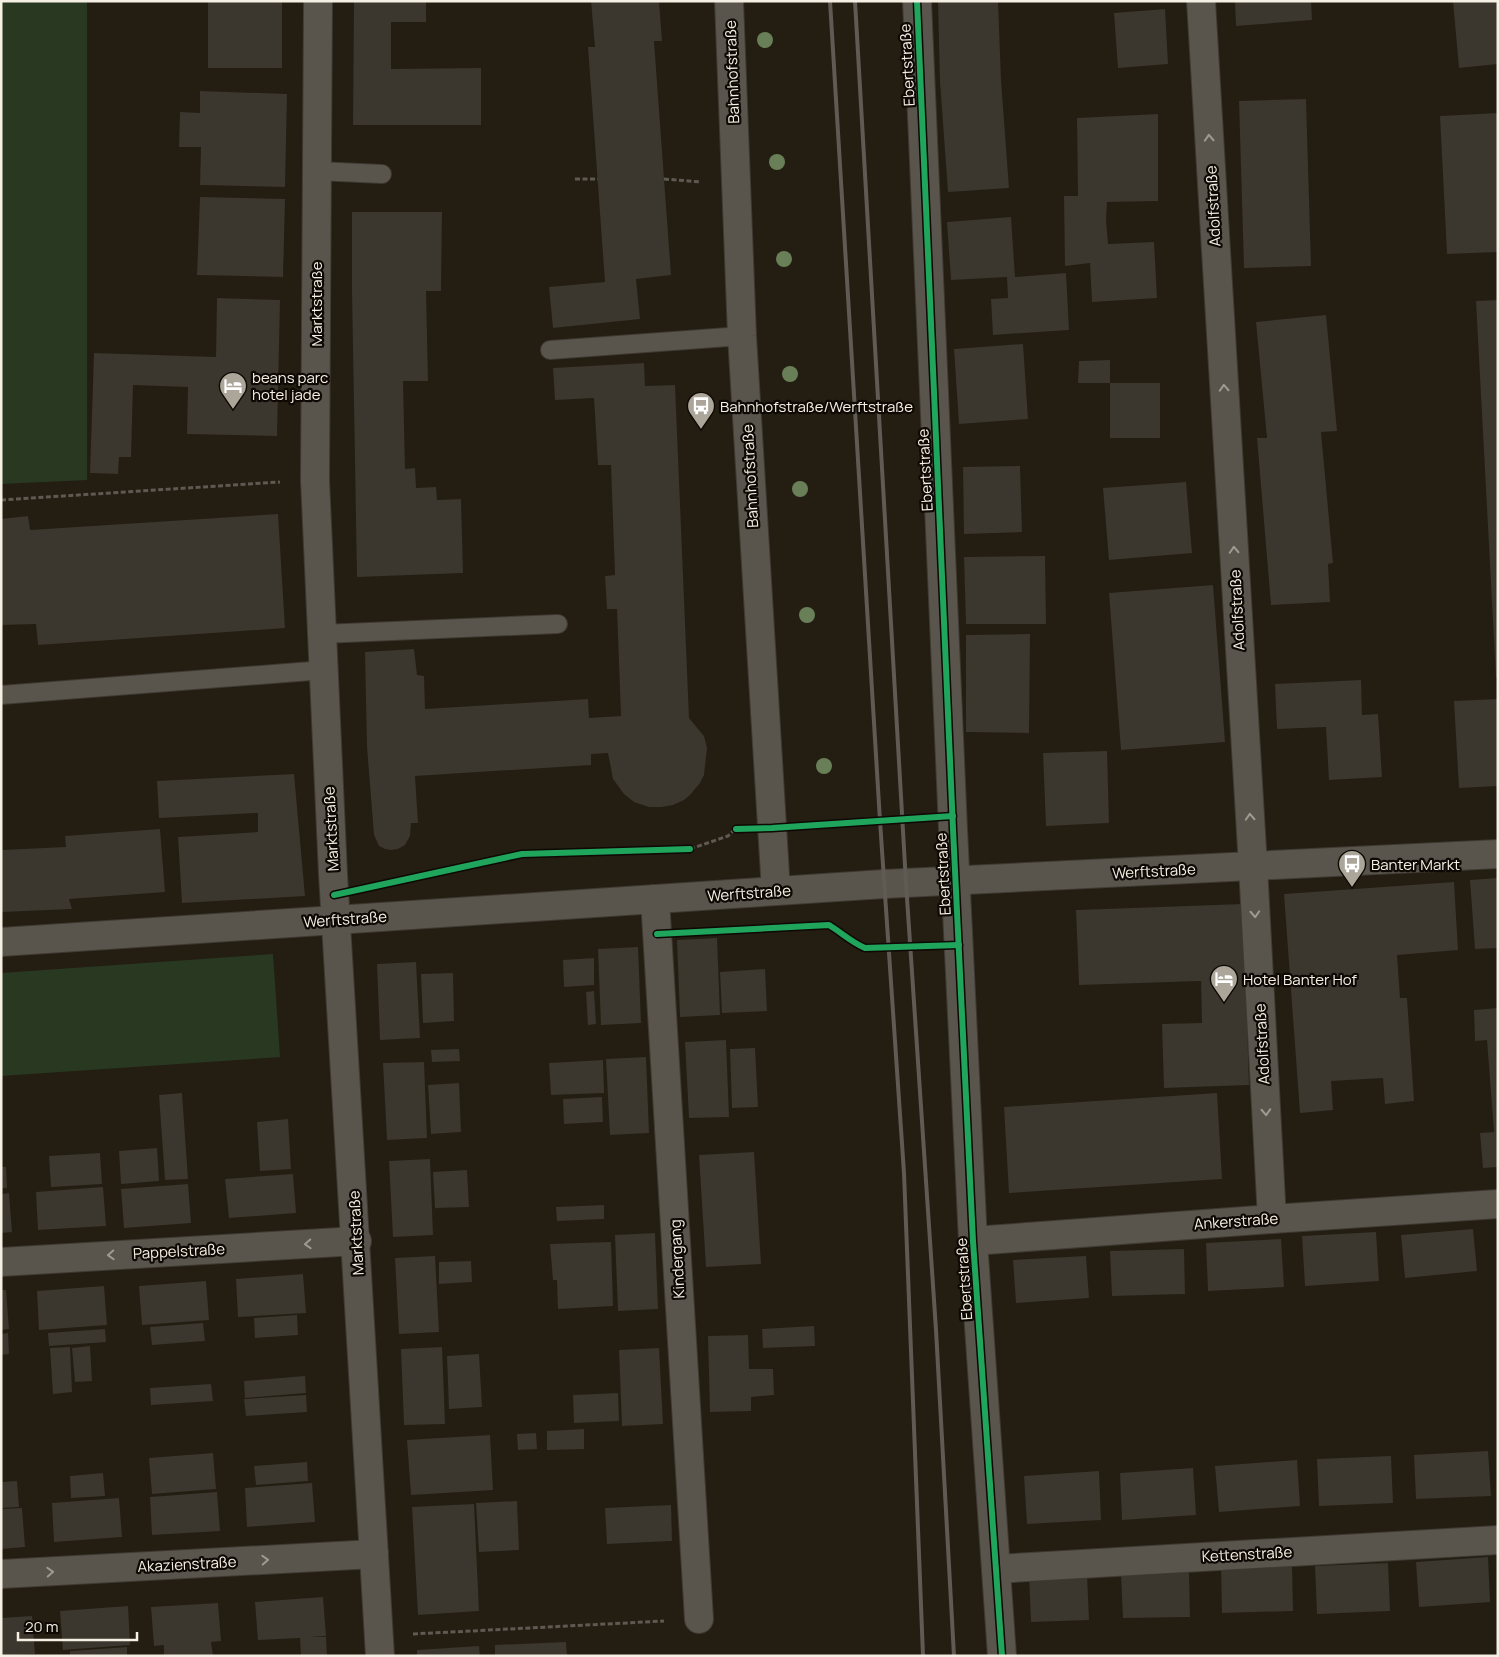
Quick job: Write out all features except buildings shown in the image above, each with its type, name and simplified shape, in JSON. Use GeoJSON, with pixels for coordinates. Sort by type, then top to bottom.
{"type":"FeatureCollection","features":[{"type":"Feature","properties":{"kind":"street","name":"Marktstraße"},"geometry":{"type":"LineString","coordinates":[[318,1],[315,480],[336,920],[380,1646]]}},
{"type":"Feature","properties":{"kind":"street","name":"Bahnhofstraße"},"geometry":{"type":"LineString","coordinates":[[729,1],[742,336],[776,891]]}},
{"type":"Feature","properties":{"kind":"street","name":"Ebertstraße"},"geometry":{"type":"LineString","coordinates":[[916,1],[973,1241],[1002,1656]]}},
{"type":"Feature","properties":{"kind":"street","name":"Adolfstraße"},"geometry":{"type":"LineString","coordinates":[[1201,1],[1253,866],[1272,1218]]}},
{"type":"Feature","properties":{"kind":"street","name":"Werftstraße"},"geometry":{"type":"LineString","coordinates":[[1,942],[956,880],[1498,854]]}},
{"type":"Feature","properties":{"kind":"street","name":"Kindergang"},"geometry":{"type":"LineString","coordinates":[[655,899],[699,1619]]}},
{"type":"Feature","properties":{"kind":"street","name":"Ankerstraße"},"geometry":{"type":"LineString","coordinates":[[973,1241],[1272,1218],[1498,1204]]}},
{"type":"Feature","properties":{"kind":"street","name":"Pappelstraße"},"geometry":{"type":"LineString","coordinates":[[1,1262],[356,1241]]}},
{"type":"Feature","properties":{"kind":"street","name":"Kettenstraße"},"geometry":{"type":"LineString","coordinates":[[996,1569],[1498,1540]]}},
{"type":"Feature","properties":{"kind":"street","name":"Akazienstraße"},"geometry":{"type":"LineString","coordinates":[[1,1574],[374,1554]]}},
{"type":"Feature","properties":{"kind":"lane"},"geometry":{"type":"LineString","coordinates":[[317,171],[382,174]]}},
{"type":"Feature","properties":{"kind":"lane"},"geometry":{"type":"LineString","coordinates":[[550,350],[742,336]]}},
{"type":"Feature","properties":{"kind":"lane"},"geometry":{"type":"LineString","coordinates":[[322,634],[558,624]]}},
{"type":"Feature","properties":{"kind":"lane"},"geometry":{"type":"LineString","coordinates":[[1,695],[324,670]]}},
{"type":"Feature","properties":{"kind":"path"},"geometry":{"type":"LineString","coordinates":[[575,179],[598,179]]}},
{"type":"Feature","properties":{"kind":"path"},"geometry":{"type":"LineString","coordinates":[[1,500],[315,480]]}},
{"type":"Feature","properties":{"kind":"path"},"geometry":{"type":"LineString","coordinates":[[736,829],[953,816]]}},
{"type":"Feature","properties":{"kind":"path"},"geometry":{"type":"LineString","coordinates":[[680,849],[690,849]]}},
{"type":"Feature","properties":{"kind":"path"},"geometry":{"type":"LineString","coordinates":[[820,926],[829,925],[841,932],[852,942],[865,948],[959,945]]}},
{"type":"Feature","properties":{"kind":"path"},"geometry":{"type":"LineString","coordinates":[[380,1646],[699,1619]]}},
{"type":"Feature","properties":{"kind":"green space"},"geometry":{"type":"Polygon","coordinates":[[[1,1],[87,1],[87,480],[1,484],[1,1]]]}},
{"type":"Feature","properties":{"kind":"green space"},"geometry":{"type":"Polygon","coordinates":[[[273,954],[280,1057],[1,1076],[1,973],[273,954]]]}},
{"type":"Feature","properties":{"kind":"railway"},"geometry":{"type":"LineString","coordinates":[[830,1],[880,821],[904,1173],[923,1656]]}},
{"type":"Feature","properties":{"kind":"railway"},"geometry":{"type":"LineString","coordinates":[[855,1],[906,883],[936,1330],[954,1656]]}},
{"type":"Feature","properties":{"kind":"cycle path"},"geometry":{"type":"LineString","coordinates":[[917,1],[973,1241],[1002,1656]]}},
{"type":"Feature","properties":{"kind":"cycle path"},"geometry":{"type":"LineString","coordinates":[[736,829],[953,816]]}},
{"type":"Feature","properties":{"kind":"cycle path"},"geometry":{"type":"LineString","coordinates":[[334,895],[522,854],[690,849]]}},
{"type":"Feature","properties":{"kind":"cycle path"},"geometry":{"type":"LineString","coordinates":[[657,934],[829,925],[865,948],[959,945]]}},
{"type":"Feature","properties":{"kind":"place","name":"beans parc hotel jade"},"geometry":{"type":"Point","coordinates":[233,410]}},
{"type":"Feature","properties":{"kind":"place","name":"Bahnhofstraße/Werftstraße"},"geometry":{"type":"Point","coordinates":[701,430]}},
{"type":"Feature","properties":{"kind":"place","name":"Banter Markt"},"geometry":{"type":"Point","coordinates":[1352,888]}},
{"type":"Feature","properties":{"kind":"place","name":"Hotel Banter Hof"},"geometry":{"type":"Point","coordinates":[1224,1003]}}]}
